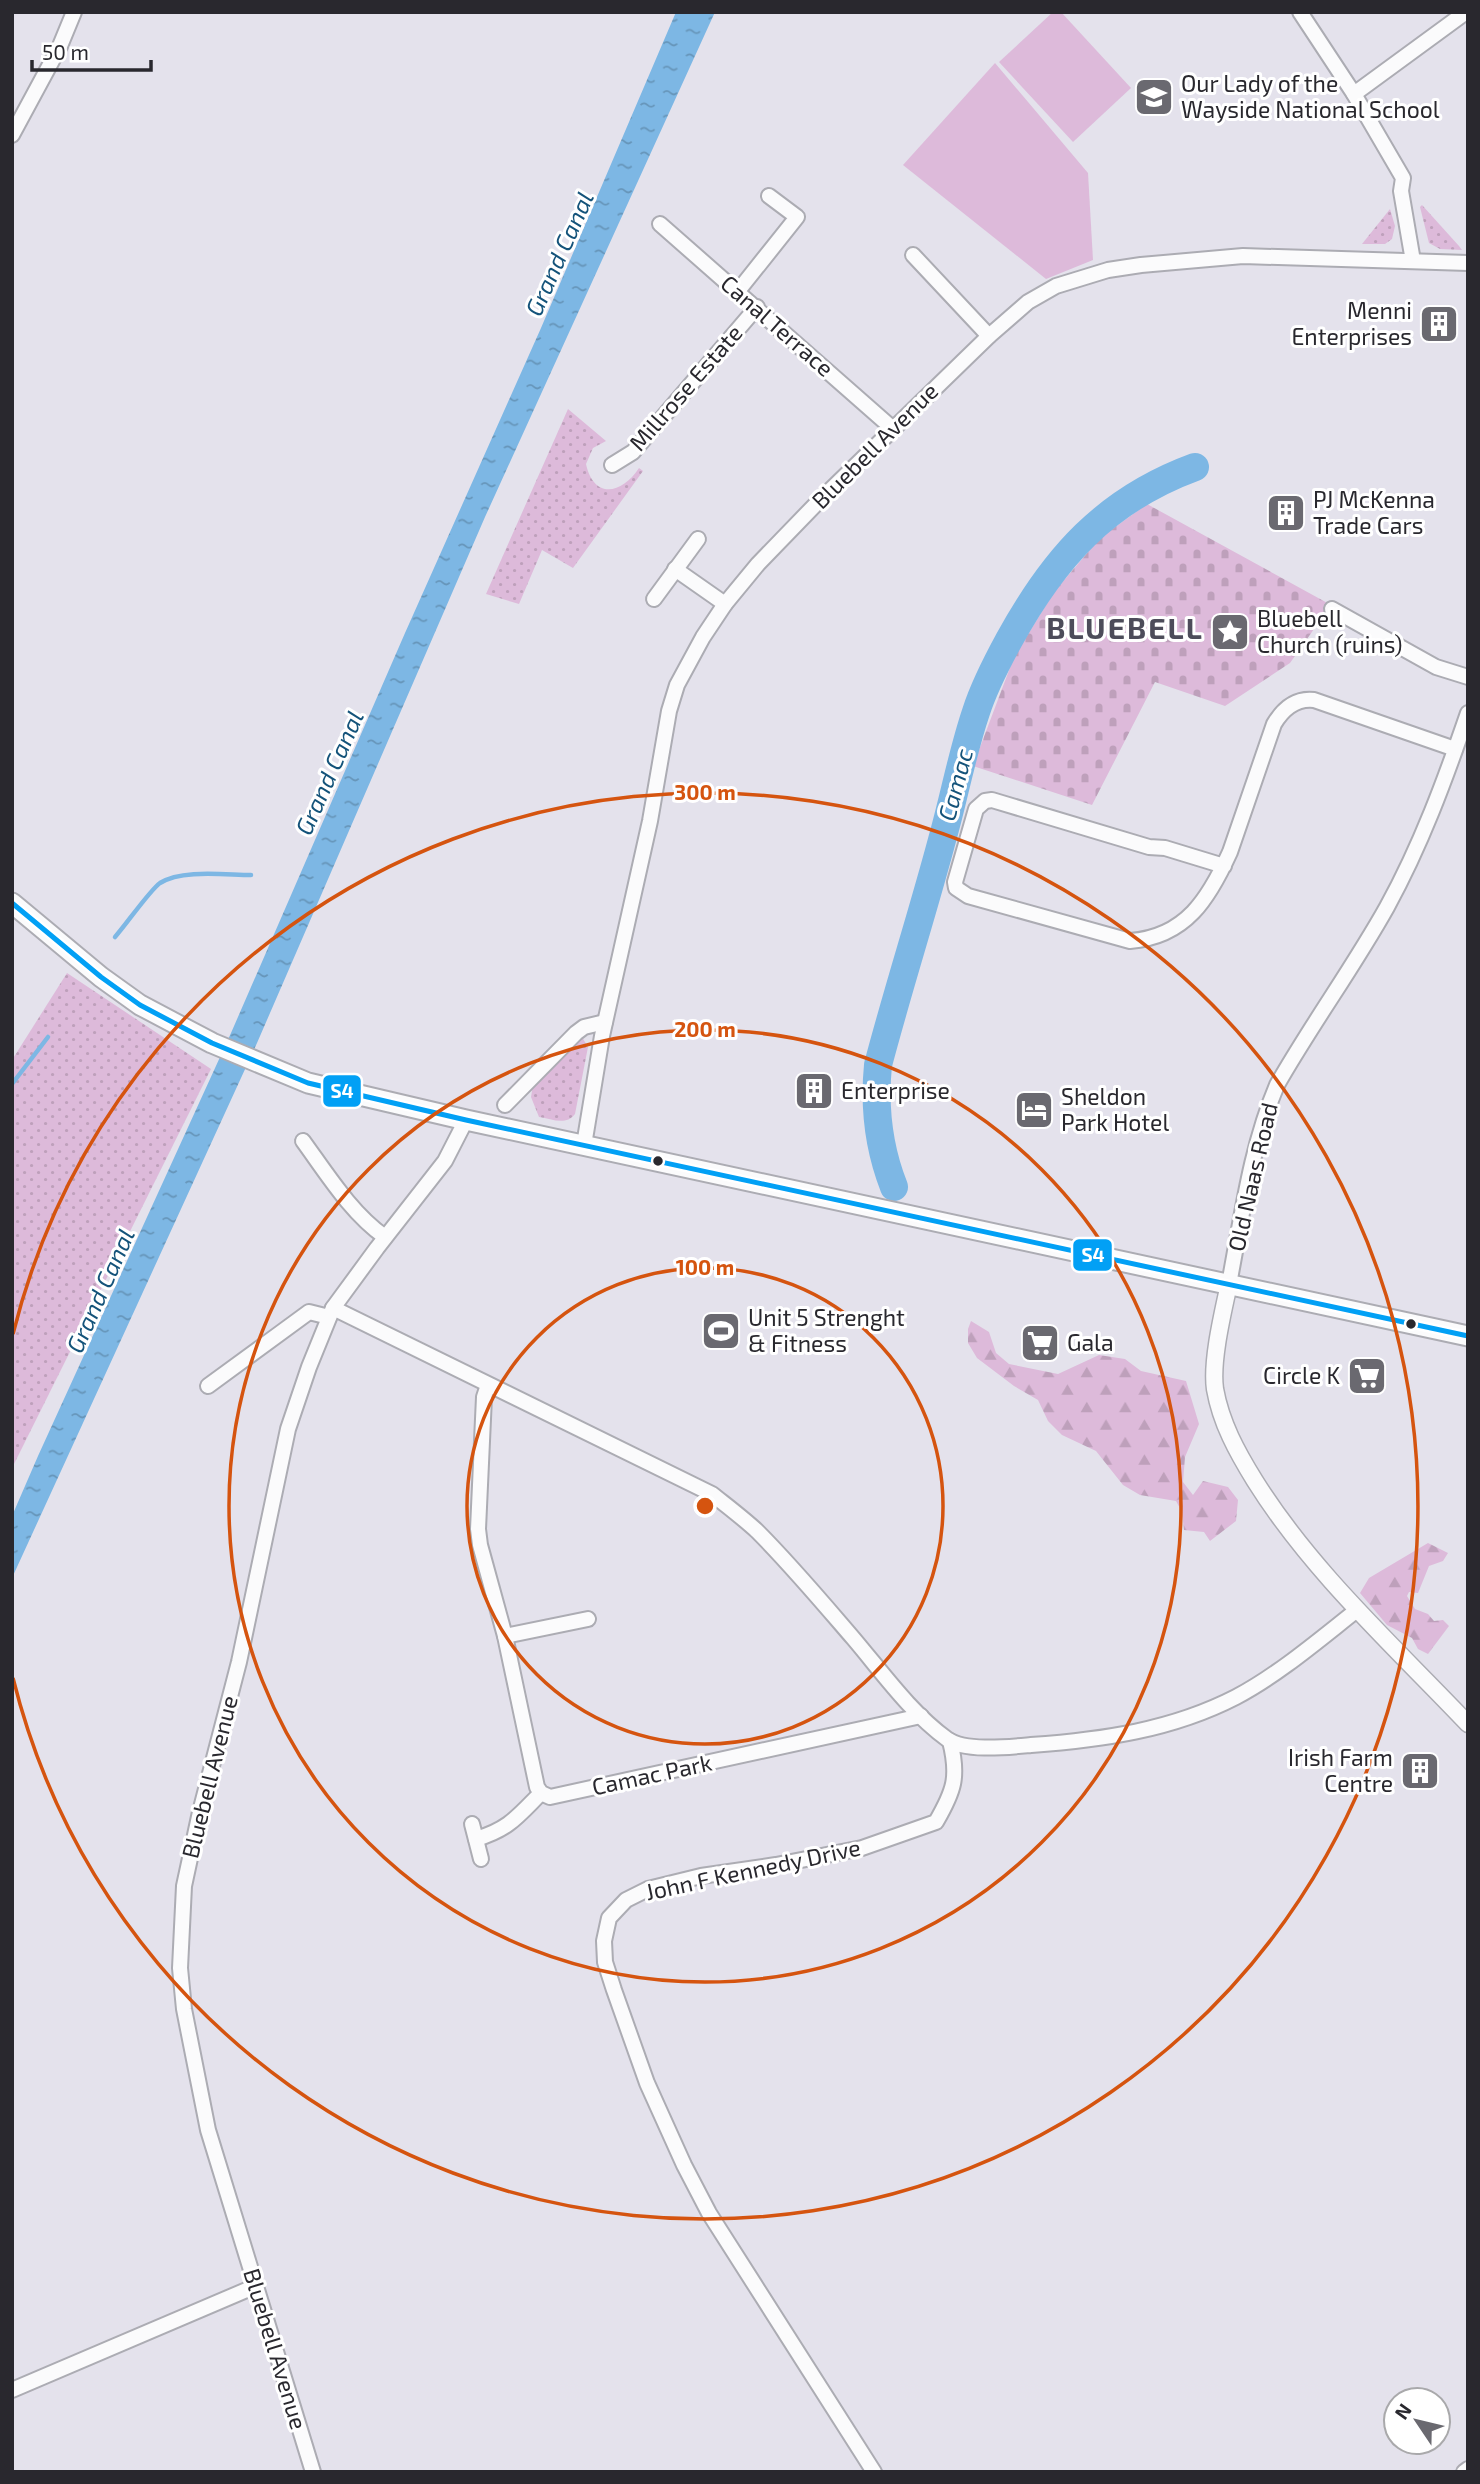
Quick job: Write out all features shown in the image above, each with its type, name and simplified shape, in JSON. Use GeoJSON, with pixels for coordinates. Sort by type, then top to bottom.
{"type":"FeatureCollection","features":[{"type":"Feature","properties":{"kind":"main road"},"geometry":{"type":"LineString","coordinates":[[12,903],[101,977],[141,1004],[212,1043],[307,1083],[345,1094],[1468,1336]]}},
{"type":"Feature","properties":{"kind":"street"},"geometry":{"type":"LineString","coordinates":[[12,135],[60,46],[74,12]]}},
{"type":"Feature","properties":{"kind":"street"},"geometry":{"type":"LineString","coordinates":[[1300,12],[1354,94],[1403,178],[1401,191],[1413,261]]}},
{"type":"Feature","properties":{"kind":"street"},"geometry":{"type":"LineString","coordinates":[[1354,94],[1466,12]]}},
{"type":"Feature","properties":{"kind":"street"},"geometry":{"type":"LineString","coordinates":[[738,291],[797,217],[769,196]]}},
{"type":"Feature","properties":{"kind":"street","name":"Canal Terrace"},"geometry":{"type":"LineString","coordinates":[[660,224],[892,428]]}},
{"type":"Feature","properties":{"kind":"street"},"geometry":{"type":"LineString","coordinates":[[913,255],[989,336]]}},
{"type":"Feature","properties":{"kind":"street","name":"Bluebell Avenue"},"geometry":{"type":"LineString","coordinates":[[584,1145],[604,1023],[650,821],[669,711],[677,685],[703,637],[725,604],[758,564],[892,428],[1028,302],[1050,289],[1108,270],[1243,256],[1468,263]]}},
{"type":"Feature","properties":{"kind":"street","name":"Millrose Estate"},"geometry":{"type":"LineString","coordinates":[[612,465],[633,452],[757,307]]}},
{"type":"Feature","properties":{"kind":"street"},"geometry":{"type":"LineString","coordinates":[[654,599],[698,539]]}},
{"type":"Feature","properties":{"kind":"street"},"geometry":{"type":"LineString","coordinates":[[675,569],[725,604]]}},
{"type":"Feature","properties":{"kind":"street"},"geometry":{"type":"LineString","coordinates":[[1332,609],[1436,667],[1468,677]]}},
{"type":"Feature","properties":{"kind":"street"},"geometry":{"type":"LineString","coordinates":[[1224,866],[989,800],[976,808],[955,881],[960,892],[968,896],[1130,941],[1165,931],[1188,920],[1203,902],[1224,866],[1274,724],[1279,715],[1294,703],[1314,700],[1455,749]]}},
{"type":"Feature","properties":{"kind":"street","name":"Old Naas Road"},"geometry":{"type":"LineString","coordinates":[[1468,713],[1413,858],[1389,903],[1289,1063],[1269,1103],[1251,1168],[1218,1342],[1214,1387],[1224,1427],[1280,1521],[1357,1609],[1468,1724]]}},
{"type":"Feature","properties":{"kind":"street"},"geometry":{"type":"LineString","coordinates":[[505,1105],[576,1032],[584,1027],[604,1023]]}},
{"type":"Feature","properties":{"kind":"street","name":"Bluebell Avenue"},"geometry":{"type":"LineString","coordinates":[[313,2472],[208,2130],[186,2023],[180,1968],[184,1886],[200,1812],[239,1662],[288,1429],[331,1312],[445,1161],[466,1120]]}},
{"type":"Feature","properties":{"kind":"street"},"geometry":{"type":"LineString","coordinates":[[303,1141],[371,1227],[385,1237]]}},
{"type":"Feature","properties":{"kind":"street"},"geometry":{"type":"LineString","coordinates":[[208,1386],[309,1312],[331,1312],[488,1385],[712,1494],[755,1529],[802,1578],[921,1716],[950,1741],[988,1748],[1102,1739],[1153,1729],[1237,1697],[1317,1641],[1357,1609]]}},
{"type":"Feature","properties":{"kind":"street"},"geometry":{"type":"LineString","coordinates":[[476,1839],[507,1826],[541,1793],[537,1787],[505,1636],[480,1545],[478,1529],[484,1397],[488,1385]]}},
{"type":"Feature","properties":{"kind":"street"},"geometry":{"type":"LineString","coordinates":[[505,1636],[588,1619]]}},
{"type":"Feature","properties":{"kind":"street","name":"Camac Park"},"geometry":{"type":"LineString","coordinates":[[541,1793],[550,1797],[921,1716]]}},
{"type":"Feature","properties":{"kind":"street","name":"John F Kennedy Drive"},"geometry":{"type":"LineString","coordinates":[[874,2472],[709,2213],[684,2165],[647,2083],[605,1962],[604,1941],[609,1918],[626,1900],[648,1889],[701,1876],[776,1866],[862,1848],[936,1822],[951,1796],[955,1763],[950,1741]]}},
{"type":"Feature","properties":{"kind":"street"},"geometry":{"type":"LineString","coordinates":[[472,1824],[481,1859]]}},
{"type":"Feature","properties":{"kind":"street"},"geometry":{"type":"LineString","coordinates":[[12,2390],[256,2286]]}},
{"type":"Feature","properties":{"kind":"green space"},"geometry":{"type":"Polygon","coordinates":[[[1053,12],[1061,12],[1131,88],[1073,142],[999,62],[1053,12]]]}},
{"type":"Feature","properties":{"kind":"green space"},"geometry":{"type":"Polygon","coordinates":[[[995,63],[1088,173],[1093,260],[1046,279],[903,165],[995,63]]]}},
{"type":"Feature","properties":{"kind":"green space"},"geometry":{"type":"Polygon","coordinates":[[[1422,205],[1462,250],[1440,249],[1429,243],[1420,207],[1422,205]]]}},
{"type":"Feature","properties":{"kind":"green space"},"geometry":{"type":"Polygon","coordinates":[[[1390,209],[1395,226],[1392,239],[1385,244],[1362,244],[1390,209]]]}},
{"type":"Feature","properties":{"kind":"green space"},"geometry":{"type":"Polygon","coordinates":[[[568,409],[606,441],[593,448],[586,464],[595,483],[602,488],[617,488],[639,468],[643,471],[573,568],[542,550],[519,604],[486,594],[568,409]]]}},
{"type":"Feature","properties":{"kind":"green space"},"geometry":{"type":"Polygon","coordinates":[[[1147,504],[1331,605],[1290,663],[1225,706],[1155,682],[1092,805],[973,766],[1014,657],[1054,592],[1100,538],[1147,504]]]}},
{"type":"Feature","properties":{"kind":"green space"},"geometry":{"type":"Polygon","coordinates":[[[67,973],[211,1069],[12,1468],[12,1060],[67,973]]]}},
{"type":"Feature","properties":{"kind":"green space"},"geometry":{"type":"Polygon","coordinates":[[[582,1037],[588,1047],[575,1114],[563,1121],[539,1117],[531,1097],[533,1085],[582,1037]]]}},
{"type":"Feature","properties":{"kind":"green space"},"geometry":{"type":"Polygon","coordinates":[[[971,1321],[989,1332],[996,1353],[1009,1364],[1058,1374],[1099,1355],[1125,1359],[1141,1371],[1186,1381],[1199,1424],[1185,1457],[1183,1482],[1193,1495],[1203,1481],[1228,1487],[1238,1500],[1236,1521],[1210,1541],[1204,1532],[1184,1530],[1182,1512],[1176,1501],[1140,1495],[1123,1485],[1096,1451],[1062,1435],[1048,1421],[1038,1400],[977,1358],[968,1343],[971,1321]]]}},
{"type":"Feature","properties":{"kind":"green space"},"geometry":{"type":"Polygon","coordinates":[[[1428,1543],[1448,1553],[1443,1561],[1429,1566],[1418,1593],[1409,1592],[1407,1596],[1415,1609],[1428,1614],[1434,1621],[1443,1620],[1449,1626],[1428,1654],[1418,1649],[1412,1638],[1387,1625],[1360,1593],[1369,1578],[1428,1543]]]}},
{"type":"Feature","properties":{"kind":"water"},"geometry":{"type":"Polygon","coordinates":[[[676,12],[715,12],[485,517],[257,1043],[12,1578],[12,1516],[231,1033],[541,328],[676,12]]]}},
{"type":"Feature","properties":{"kind":"waterway","name":"Camac"},"geometry":{"type":"LineString","coordinates":[[894,1187],[879,1127],[878,1065],[966,743],[983,693],[1026,610],[1044,583],[1085,535],[1134,496],[1195,467]]}},
{"type":"Feature","properties":{"kind":"waterway"},"geometry":{"type":"LineString","coordinates":[[115,937],[160,883],[180,876],[251,875]]}},
{"type":"Feature","properties":{"kind":"waterway"},"geometry":{"type":"LineString","coordinates":[[12,1084],[48,1037]]}},
{"type":"Feature","properties":{"kind":"transit line","name":"S4"},"geometry":{"type":"LineString","coordinates":[[12,903],[101,977],[140,1005],[212,1043],[308,1083],[466,1120],[1468,1336]]}},
{"type":"Feature","properties":{"kind":"place","name":"Our Lady of the Wayside National School"},"geometry":{"type":"Point","coordinates":[1154,97]}},
{"type":"Feature","properties":{"kind":"place","name":"Menni Enterprises"},"geometry":{"type":"Point","coordinates":[1439,324]}},
{"type":"Feature","properties":{"kind":"place","name":"PJ McKenna Trade Cars"},"geometry":{"type":"Point","coordinates":[1286,513]}},
{"type":"Feature","properties":{"kind":"place","name":"Bluebell Church (ruins)"},"geometry":{"type":"Point","coordinates":[1230,632]}},
{"type":"Feature","properties":{"kind":"place","name":"Enterprise"},"geometry":{"type":"Point","coordinates":[814,1091]}},
{"type":"Feature","properties":{"kind":"place","name":"Sheldon Park Hotel"},"geometry":{"type":"Point","coordinates":[1034,1110]}},
{"type":"Feature","properties":{"kind":"place","name":"Unit 5 Strenght & Fitness"},"geometry":{"type":"Point","coordinates":[721,1331]}},
{"type":"Feature","properties":{"kind":"place","name":"Gala"},"geometry":{"type":"Point","coordinates":[1040,1343]}},
{"type":"Feature","properties":{"kind":"place","name":"Circle K"},"geometry":{"type":"Point","coordinates":[1367,1376]}},
{"type":"Feature","properties":{"kind":"place","name":"Irish Farm Centre"},"geometry":{"type":"Point","coordinates":[1420,1771]}},
{"type":"Feature","properties":{"kind":"district","name":"BLUEBELL"},"geometry":{"type":"Point","coordinates":[1125,629]}},
{"type":"Feature","properties":{"kind":"water label","name":"Grand Canal"},"geometry":{"type":"Point","coordinates":[560,254]}},
{"type":"Feature","properties":{"kind":"water label","name":"Grand Canal"},"geometry":{"type":"Point","coordinates":[330,773]}},
{"type":"Feature","properties":{"kind":"water label","name":"Grand Canal"},"geometry":{"type":"Point","coordinates":[101,1291]}}]}
